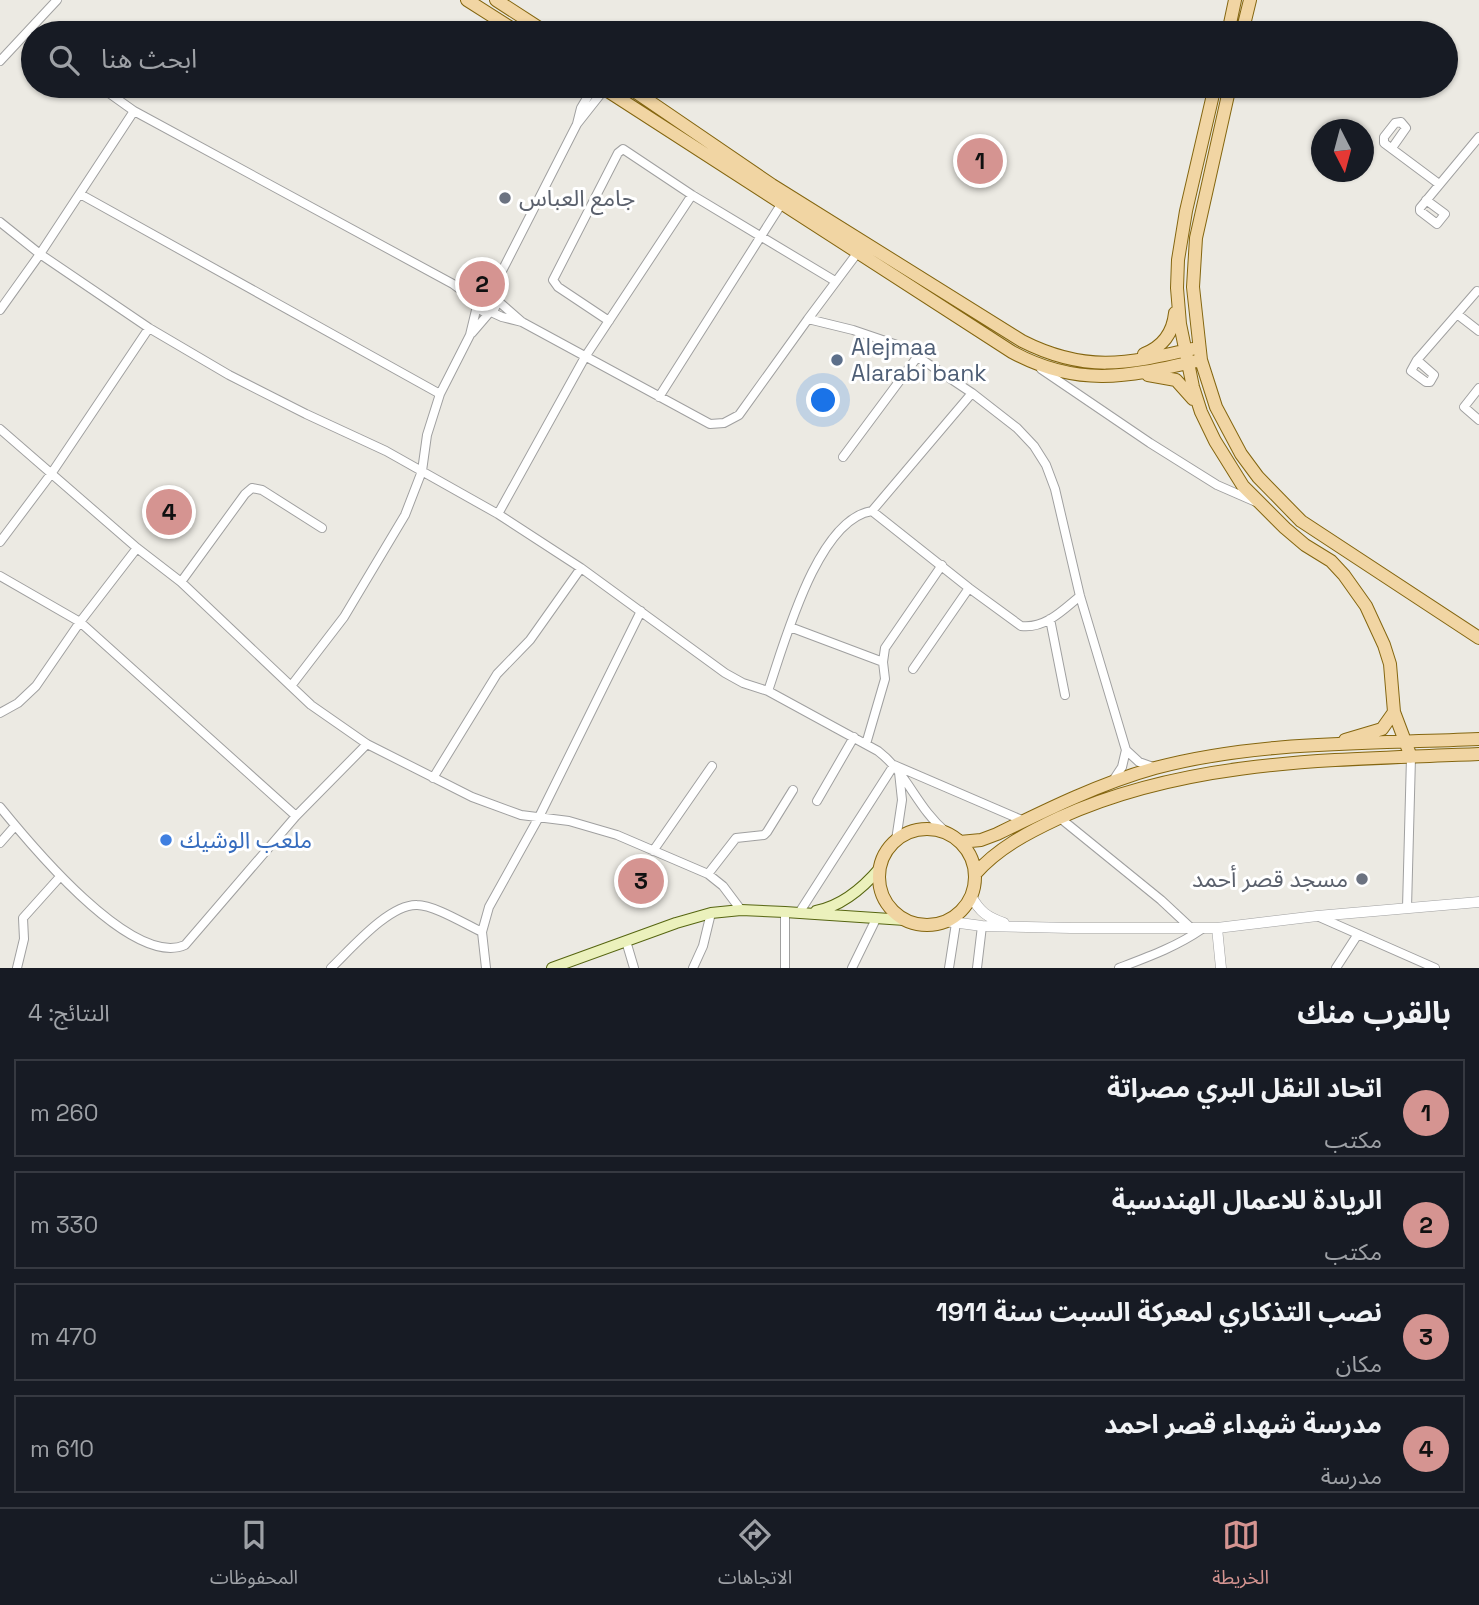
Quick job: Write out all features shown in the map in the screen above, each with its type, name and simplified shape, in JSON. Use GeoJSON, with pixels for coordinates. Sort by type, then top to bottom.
{"type":"FeatureCollection","features":[{"type":"Feature","properties":{"kind":"main road"},"geometry":{"type":"LineString","coordinates":[[467,0],[500,21]]}},
{"type":"Feature","properties":{"kind":"main road"},"geometry":{"type":"LineString","coordinates":[[496,0],[528,21]]}},
{"type":"Feature","properties":{"kind":"main road"},"geometry":{"type":"LineString","coordinates":[[1231,21],[1235,0]]}},
{"type":"Feature","properties":{"kind":"main road"},"geometry":{"type":"LineString","coordinates":[[1245,21],[1250,0]]}},
{"type":"Feature","properties":{"kind":"main road"},"geometry":{"type":"LineString","coordinates":[[619,98],[1012,352],[1038,366],[1064,374],[1109,377],[1152,375],[1176,380],[1187,390],[1201,412],[1228,464],[1243,486],[1305,545],[1331,561],[1366,606],[1380,634],[1390,664],[1394,712],[1411,757]]}},
{"type":"Feature","properties":{"kind":"main road"},"geometry":{"type":"LineString","coordinates":[[645,98],[772,185],[1022,341],[1044,352],[1092,364],[1185,357]]}},
{"type":"Feature","properties":{"kind":"main road"},"geometry":{"type":"LineString","coordinates":[[1116,363],[1154,351],[1164,342],[1174,319],[1181,237],[1212,98]]}},
{"type":"Feature","properties":{"kind":"main road"},"geometry":{"type":"LineString","coordinates":[[1227,98],[1196,238],[1193,287],[1200,354],[1216,407],[1252,470],[1301,521],[1326,540],[1479,638]]}},
{"type":"Feature","properties":{"kind":"main road"},"geometry":{"type":"LineString","coordinates":[[1177,288],[1185,357],[1201,412]]}},
{"type":"Feature","properties":{"kind":"main road"},"geometry":{"type":"LineString","coordinates":[[1109,377],[1200,354]]}},
{"type":"Feature","properties":{"kind":"main road"},"geometry":{"type":"LineString","coordinates":[[1327,746],[1382,729],[1394,712]]}},
{"type":"Feature","properties":{"kind":"main road"},"geometry":{"type":"LineString","coordinates":[[960,842],[981,840],[1112,783],[1156,768],[1199,758],[1254,750],[1479,739]]}},
{"type":"Feature","properties":{"kind":"main road"},"geometry":{"type":"LineString","coordinates":[[975,874],[1005,847],[1060,818],[1129,792],[1184,778],[1252,767],[1479,754]]}},
{"type":"Feature","properties":{"kind":"main road"},"geometry":{"type":"LineString","coordinates":[[552,968],[711,913],[803,913],[905,920],[925,925],[951,922],[971,896],[975,874],[968,851],[946,832],[920,829],[907,833],[896,840],[883,857],[879,880],[887,903],[905,920]]}},
{"type":"Feature","properties":{"kind":"main road"},"geometry":{"type":"LineString","coordinates":[[803,913],[822,910],[842,901],[855,893],[880,868]]}},
{"type":"Feature","properties":{"kind":"street"},"geometry":{"type":"LineString","coordinates":[[41,21],[57,0]]}},
{"type":"Feature","properties":{"kind":"street"},"geometry":{"type":"LineString","coordinates":[[0,61],[21,44]]}},
{"type":"Feature","properties":{"kind":"street"},"geometry":{"type":"LineString","coordinates":[[116,98],[134,111],[453,284],[482,311],[522,322]]}},
{"type":"Feature","properties":{"kind":"street"},"geometry":{"type":"LineString","coordinates":[[470,335],[477,304],[503,269],[577,124],[595,98]]}},
{"type":"Feature","properties":{"kind":"street"},"geometry":{"type":"LineString","coordinates":[[0,310],[134,111]]}},
{"type":"Feature","properties":{"kind":"street"},"geometry":{"type":"LineString","coordinates":[[1426,200],[1479,137]]}},
{"type":"Feature","properties":{"kind":"street"},"geometry":{"type":"LineString","coordinates":[[1392,148],[1439,184]]}},
{"type":"Feature","properties":{"kind":"street"},"geometry":{"type":"LineString","coordinates":[[609,321],[558,287],[553,280],[618,153],[623,149],[692,195],[835,281]]}},
{"type":"Feature","properties":{"kind":"street"},"geometry":{"type":"LineString","coordinates":[[80,194],[439,394]]}},
{"type":"Feature","properties":{"kind":"street"},"geometry":{"type":"LineString","coordinates":[[498,514],[585,357],[692,195]]}},
{"type":"Feature","properties":{"kind":"street"},"geometry":{"type":"LineString","coordinates":[[659,397],[782,203]]}},
{"type":"Feature","properties":{"kind":"street"},"geometry":{"type":"LineString","coordinates":[[0,222],[40,254],[149,328],[229,375],[386,451],[498,514],[581,568],[725,673],[743,683],[768,691],[878,751],[896,768],[924,811],[946,832]]}},
{"type":"Feature","properties":{"kind":"street"},"geometry":{"type":"LineString","coordinates":[[453,284],[497,298],[522,322],[585,357],[710,424],[724,423],[735,418],[858,251]]}},
{"type":"Feature","properties":{"kind":"street"},"geometry":{"type":"LineString","coordinates":[[291,686],[345,617],[405,515],[422,471],[427,435],[439,394],[470,335],[497,307],[503,269]]}},
{"type":"Feature","properties":{"kind":"street"},"geometry":{"type":"LineString","coordinates":[[1417,360],[1478,290]]}},
{"type":"Feature","properties":{"kind":"street"},"geometry":{"type":"LineString","coordinates":[[1457,314],[1479,331]]}},
{"type":"Feature","properties":{"kind":"street"},"geometry":{"type":"LineString","coordinates":[[808,319],[881,339],[918,356],[972,393],[1017,428],[1034,446],[1046,465],[1055,489],[1080,596],[1126,750],[1122,767],[1112,783]]}},
{"type":"Feature","properties":{"kind":"street"},"geometry":{"type":"LineString","coordinates":[[0,542],[51,474],[149,328]]}},
{"type":"Feature","properties":{"kind":"street"},"geometry":{"type":"LineString","coordinates":[[843,457],[918,356]]}},
{"type":"Feature","properties":{"kind":"street"},"geometry":{"type":"LineString","coordinates":[[1038,366],[1217,485],[1259,503]]}},
{"type":"Feature","properties":{"kind":"street"},"geometry":{"type":"LineString","coordinates":[[1479,388],[1475,400],[1464,407],[1479,420]]}},
{"type":"Feature","properties":{"kind":"street"},"geometry":{"type":"LineString","coordinates":[[768,691],[790,626],[824,549],[857,514],[872,511],[972,393]]}},
{"type":"Feature","properties":{"kind":"street"},"geometry":{"type":"LineString","coordinates":[[0,429],[137,548],[181,582],[311,705],[367,744],[472,797],[521,815],[589,826],[617,835],[708,874],[723,887],[741,911]]}},
{"type":"Feature","properties":{"kind":"street"},"geometry":{"type":"LineString","coordinates":[[181,582],[252,488],[262,490],[322,528]]}},
{"type":"Feature","properties":{"kind":"street"},"geometry":{"type":"LineString","coordinates":[[872,511],[1021,626],[1031,627],[1050,620],[1080,596]]}},
{"type":"Feature","properties":{"kind":"street"},"geometry":{"type":"LineString","coordinates":[[0,713],[18,703],[36,686],[80,622],[137,548]]}},
{"type":"Feature","properties":{"kind":"street"},"geometry":{"type":"LineString","coordinates":[[866,744],[885,679],[885,648],[942,565]]}},
{"type":"Feature","properties":{"kind":"street"},"geometry":{"type":"LineString","coordinates":[[433,778],[497,674],[530,640],[581,568]]}},
{"type":"Feature","properties":{"kind":"street"},"geometry":{"type":"LineString","coordinates":[[0,576],[80,622],[296,816]]}},
{"type":"Feature","properties":{"kind":"street"},"geometry":{"type":"LineString","coordinates":[[913,669],[969,588]]}},
{"type":"Feature","properties":{"kind":"street"},"geometry":{"type":"LineString","coordinates":[[486,968],[482,932],[492,900],[539,817],[641,611]]}},
{"type":"Feature","properties":{"kind":"street"},"geometry":{"type":"LineString","coordinates":[[1050,620],[1065,695]]}},
{"type":"Feature","properties":{"kind":"street"},"geometry":{"type":"LineString","coordinates":[[790,626],[883,662]]}},
{"type":"Feature","properties":{"kind":"street"},"geometry":{"type":"LineString","coordinates":[[817,801],[854,737]]}},
{"type":"Feature","properties":{"kind":"street"},"geometry":{"type":"LineString","coordinates":[[0,807],[58,879],[129,944],[150,953],[173,953],[185,945],[296,816],[367,744]]}},
{"type":"Feature","properties":{"kind":"street"},"geometry":{"type":"LineString","coordinates":[[1126,750],[1139,762],[1156,768]]}},
{"type":"Feature","properties":{"kind":"street"},"geometry":{"type":"LineString","coordinates":[[1407,908],[1411,757]]}},
{"type":"Feature","properties":{"kind":"street"},"geometry":{"type":"LineString","coordinates":[[653,851],[712,766]]}},
{"type":"Feature","properties":{"kind":"street"},"geometry":{"type":"LineString","coordinates":[[896,768],[1024,821]]}},
{"type":"Feature","properties":{"kind":"street"},"geometry":{"type":"LineString","coordinates":[[896,768],[902,800],[896,840]]}},
{"type":"Feature","properties":{"kind":"street"},"geometry":{"type":"LineString","coordinates":[[803,913],[896,768]]}},
{"type":"Feature","properties":{"kind":"street"},"geometry":{"type":"LineString","coordinates":[[708,874],[736,838],[764,835],[793,790]]}},
{"type":"Feature","properties":{"kind":"street"},"geometry":{"type":"LineString","coordinates":[[1060,818],[1196,928]]}},
{"type":"Feature","properties":{"kind":"street"},"geometry":{"type":"LineString","coordinates":[[0,843],[15,826]]}},
{"type":"Feature","properties":{"kind":"street"},"geometry":{"type":"LineString","coordinates":[[17,968],[24,939],[23,918],[58,879]]}},
{"type":"Feature","properties":{"kind":"street"},"geometry":{"type":"LineString","coordinates":[[971,896],[979,911],[988,918],[1011,925]]}},
{"type":"Feature","properties":{"kind":"street"},"geometry":{"type":"LineString","coordinates":[[949,968],[951,922],[982,926],[1217,928],[1479,902]]}},
{"type":"Feature","properties":{"kind":"street"},"geometry":{"type":"LineString","coordinates":[[331,968],[391,912],[408,906],[425,906],[482,932]]}},
{"type":"Feature","properties":{"kind":"street"},"geometry":{"type":"LineString","coordinates":[[785,912],[785,968]]}},
{"type":"Feature","properties":{"kind":"street"},"geometry":{"type":"LineString","coordinates":[[693,968],[703,946],[711,913]]}},
{"type":"Feature","properties":{"kind":"street"},"geometry":{"type":"LineString","coordinates":[[1317,916],[1432,967]]}},
{"type":"Feature","properties":{"kind":"street"},"geometry":{"type":"LineString","coordinates":[[852,968],[876,919]]}},
{"type":"Feature","properties":{"kind":"street"},"geometry":{"type":"LineString","coordinates":[[977,968],[982,926]]}},
{"type":"Feature","properties":{"kind":"street"},"geometry":{"type":"LineString","coordinates":[[1119,968],[1186,940],[1196,928]]}},
{"type":"Feature","properties":{"kind":"street"},"geometry":{"type":"LineString","coordinates":[[1217,928],[1221,968]]}},
{"type":"Feature","properties":{"kind":"street"},"geometry":{"type":"LineString","coordinates":[[1336,968],[1358,934]]}},
{"type":"Feature","properties":{"kind":"street"},"geometry":{"type":"LineString","coordinates":[[626,941],[634,968]]}},
{"type":"Feature","properties":{"kind":"place","name":"اتحاد النقل البري مصراتة"},"geometry":{"type":"Point","coordinates":[980,161]}},
{"type":"Feature","properties":{"kind":"place","name":"جامع العباس"},"geometry":{"type":"Point","coordinates":[505,198]}},
{"type":"Feature","properties":{"kind":"place","name":"الريادة للاعمال الهندسية"},"geometry":{"type":"Point","coordinates":[482,284]}},
{"type":"Feature","properties":{"kind":"place","name":"Alejmaa Alarabi bank"},"geometry":{"type":"Point","coordinates":[837,360]}},
{"type":"Feature","properties":{"kind":"place","name":"مدرسة شهداء قصر احمد"},"geometry":{"type":"Point","coordinates":[169,512]}},
{"type":"Feature","properties":{"kind":"place","name":"ملعب الوشيك"},"geometry":{"type":"Point","coordinates":[166,840]}},
{"type":"Feature","properties":{"kind":"place","name":"مسجد قصر أحمد"},"geometry":{"type":"Point","coordinates":[1362,879]}},
{"type":"Feature","properties":{"kind":"place","name":"نصب التذكاري لمعركة السبت سنة 1911"},"geometry":{"type":"Point","coordinates":[641,881]}}]}
